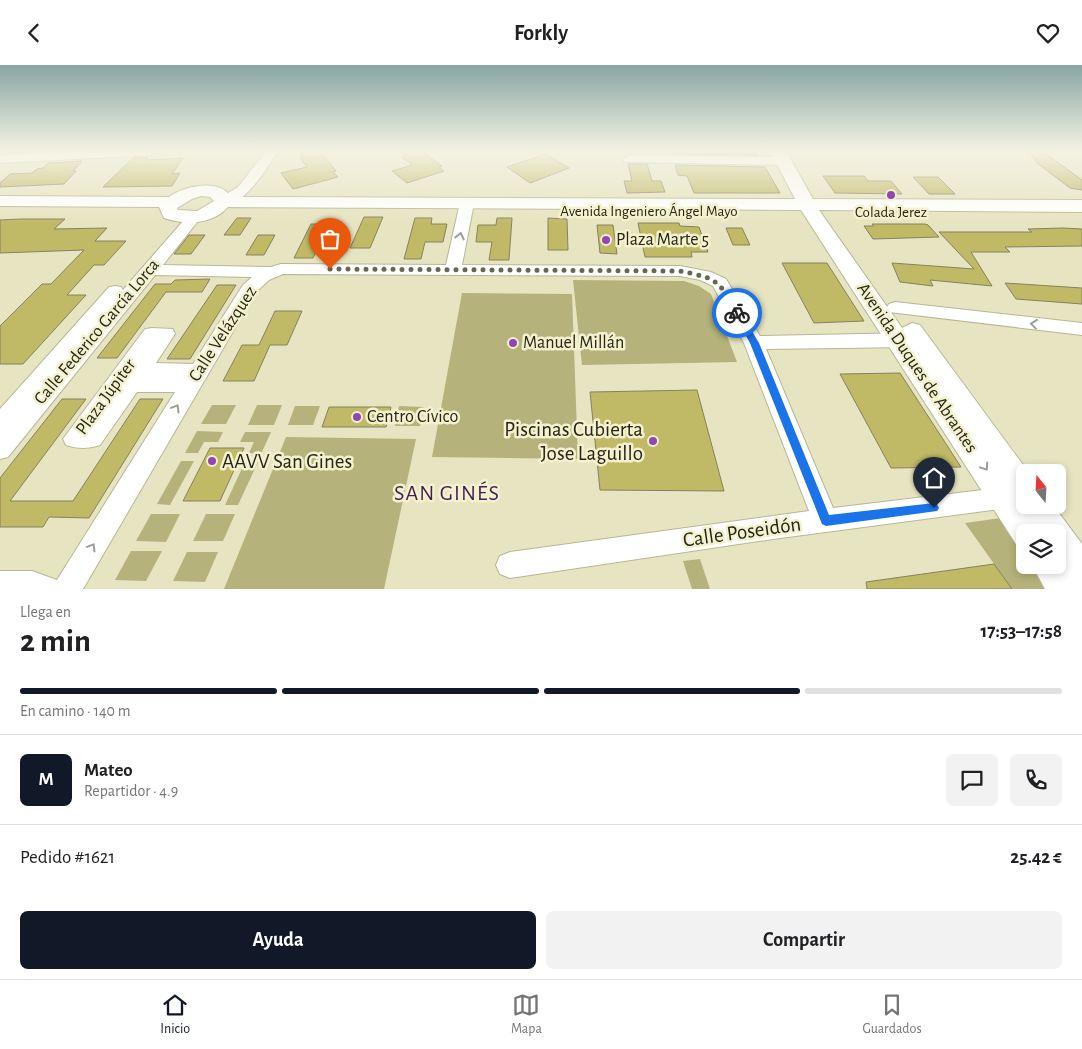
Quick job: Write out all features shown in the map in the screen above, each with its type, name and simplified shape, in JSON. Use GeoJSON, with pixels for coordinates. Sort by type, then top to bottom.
{"type":"FeatureCollection","features":[{"type":"Feature","properties":{"kind":"main road"},"geometry":{"type":"LineString","coordinates":[[798,175],[817,208]]}},
{"type":"Feature","properties":{"kind":"main road","name":"Avenida Ingeniero Ángel Mayo"},"geometry":{"type":"LineString","coordinates":[[0,207],[172,209],[191,193],[217,201],[466,206],[817,208],[1082,213]]}},
{"type":"Feature","properties":{"kind":"main road","name":"Avenida Ingeniero Ángel Mayo"},"geometry":{"type":"LineString","coordinates":[[0,201],[172,209],[195,216],[217,201],[244,196],[466,206]]}},
{"type":"Feature","properties":{"kind":"main road","name":"Avenida Ingeniero Ángel Mayo"},"geometry":{"type":"LineString","coordinates":[[817,208],[1082,206]]}},
{"type":"Feature","properties":{"kind":"main road","name":"Avenida Duques de Abrantes"},"geometry":{"type":"LineString","coordinates":[[817,208],[895,308],[908,340]]}},
{"type":"Feature","properties":{"kind":"main road","name":"Avenida Duques de Abrantes"},"geometry":{"type":"LineString","coordinates":[[817,208],[908,340],[1016,490]]}},
{"type":"Feature","properties":{"kind":"main road","name":"Avenida Duques de Abrantes"},"geometry":{"type":"LineString","coordinates":[[1037,514],[1046,524]]}},
{"type":"Feature","properties":{"kind":"main road"},"geometry":{"type":"LineString","coordinates":[[1066,550],[1082,573]]}},
{"type":"Feature","properties":{"kind":"main road"},"geometry":{"type":"LineString","coordinates":[[1055,574],[1065,589]]}},
{"type":"Feature","properties":{"kind":"street"},"geometry":{"type":"LineString","coordinates":[[217,201],[249,175]]}},
{"type":"Feature","properties":{"kind":"street"},"geometry":{"type":"LineString","coordinates":[[244,196],[256,175]]}},
{"type":"Feature","properties":{"kind":"street"},"geometry":{"type":"LineString","coordinates":[[453,269],[466,206]]}},
{"type":"Feature","properties":{"kind":"street","name":"Calle Federico García Lorca"},"geometry":{"type":"LineString","coordinates":[[0,424],[168,229],[172,209]]}},
{"type":"Feature","properties":{"kind":"street","name":"Calle Federico García Lorca"},"geometry":{"type":"LineString","coordinates":[[0,449],[195,216]]}},
{"type":"Feature","properties":{"kind":"street","name":"Calle Velázquez"},"geometry":{"type":"LineString","coordinates":[[67,589],[249,289],[263,276],[281,269],[680,271],[705,276],[720,283],[754,343],[826,521]]}},
{"type":"Feature","properties":{"kind":"street"},"geometry":{"type":"LineString","coordinates":[[148,271],[273,272]]}},
{"type":"Feature","properties":{"kind":"street"},"geometry":{"type":"LineString","coordinates":[[895,308],[1082,329]]}},
{"type":"Feature","properties":{"kind":"street","name":"Plaza Júpiter"},"geometry":{"type":"LineString","coordinates":[[152,333],[166,334],[136,377],[92,439],[74,439],[152,333]]}},
{"type":"Feature","properties":{"kind":"street"},"geometry":{"type":"LineString","coordinates":[[754,343],[908,340]]}},
{"type":"Feature","properties":{"kind":"street","name":"Plaza Júpiter"},"geometry":{"type":"LineString","coordinates":[[136,377],[194,378]]}},
{"type":"Feature","properties":{"kind":"street","name":"Calle Poseidón"},"geometry":{"type":"LineString","coordinates":[[510,565],[826,521],[1016,499]]}},
{"type":"Feature","properties":{"kind":"street"},"geometry":{"type":"LineString","coordinates":[[0,585],[32,585],[47,589]]}},
{"type":"Feature","properties":{"kind":"shaded area"},"geometry":{"type":"Polygon","coordinates":[[[573,280],[684,281],[699,286],[711,294],[737,362],[582,365],[573,280]]]}},
{"type":"Feature","properties":{"kind":"shaded area","name":"Manuel Millán"},"geometry":{"type":"Polygon","coordinates":[[[462,293],[572,294],[578,459],[432,457],[462,293]]]}},
{"type":"Feature","properties":{"kind":"shaded area"},"geometry":{"type":"Polygon","coordinates":[[[212,405],[236,405],[226,424],[201,424],[212,405]]]}},
{"type":"Feature","properties":{"kind":"shaded area"},"geometry":{"type":"Polygon","coordinates":[[[257,405],[282,405],[274,425],[248,425],[257,405]]]}},
{"type":"Feature","properties":{"kind":"shaded area"},"geometry":{"type":"Polygon","coordinates":[[[295,406],[320,406],[313,425],[288,425],[295,406]]]}},
{"type":"Feature","properties":{"kind":"shaded area"},"geometry":{"type":"Polygon","coordinates":[[[399,406],[424,407],[420,426],[395,426],[399,406]]]}},
{"type":"Feature","properties":{"kind":"shaded area"},"geometry":{"type":"Polygon","coordinates":[[[197,431],[223,432],[218,442],[204,442],[198,453],[185,453],[197,431]]]}},
{"type":"Feature","properties":{"kind":"shaded area"},"geometry":{"type":"Polygon","coordinates":[[[245,432],[271,432],[261,454],[249,453],[254,442],[240,442],[245,432]]]}},
{"type":"Feature","properties":{"kind":"shaded area"},"geometry":{"type":"Polygon","coordinates":[[[286,437],[416,439],[384,589],[224,589],[286,437]]]}},
{"type":"Feature","properties":{"kind":"shaded area"},"geometry":{"type":"Polygon","coordinates":[[[181,461],[194,461],[170,505],[157,504],[181,461]]]}},
{"type":"Feature","properties":{"kind":"shaded area"},"geometry":{"type":"Polygon","coordinates":[[[245,462],[258,462],[238,505],[225,505],[245,462]]]}},
{"type":"Feature","properties":{"kind":"shaded area"},"geometry":{"type":"Polygon","coordinates":[[[151,514],[180,514],[166,542],[136,541],[151,514]]]}},
{"type":"Feature","properties":{"kind":"shaded area"},"geometry":{"type":"Polygon","coordinates":[[[206,514],[235,514],[223,541],[193,541],[206,514]]]}},
{"type":"Feature","properties":{"kind":"shaded area"},"geometry":{"type":"Polygon","coordinates":[[[1001,518],[1016,542],[1016,574],[1037,574],[1046,589],[1012,589],[965,523],[1001,518]]]}},
{"type":"Feature","properties":{"kind":"shaded area"},"geometry":{"type":"Polygon","coordinates":[[[131,551],[162,551],[146,581],[115,580],[131,551]]]}},
{"type":"Feature","properties":{"kind":"shaded area"},"geometry":{"type":"Polygon","coordinates":[[[187,552],[218,552],[205,582],[173,581],[187,552]]]}},
{"type":"Feature","properties":{"kind":"shaded area"},"geometry":{"type":"Polygon","coordinates":[[[700,559],[710,589],[692,589],[683,561],[700,559]]]}},
{"type":"Feature","properties":{"kind":"building"},"geometry":{"type":"Polygon","coordinates":[[[8,175],[72,175],[64,184],[0,187],[0,183],[8,175]]]}},
{"type":"Feature","properties":{"kind":"building"},"geometry":{"type":"Polygon","coordinates":[[[115,175],[178,175],[172,186],[103,187],[115,175]]]}},
{"type":"Feature","properties":{"kind":"building"},"geometry":{"type":"Polygon","coordinates":[[[283,175],[336,175],[338,177],[293,189],[283,175]]]}},
{"type":"Feature","properties":{"kind":"building"},"geometry":{"type":"Polygon","coordinates":[[[398,175],[430,175],[407,183],[398,175]]]}},
{"type":"Feature","properties":{"kind":"building"},"geometry":{"type":"Polygon","coordinates":[[[519,175],[550,175],[530,183],[519,175]]]}},
{"type":"Feature","properties":{"kind":"building"},"geometry":{"type":"Polygon","coordinates":[[[631,175],[650,175],[652,181],[661,181],[665,192],[627,193],[624,181],[632,181],[631,175]]]}},
{"type":"Feature","properties":{"kind":"building"},"geometry":{"type":"Polygon","coordinates":[[[682,175],[770,175],[780,193],[694,193],[687,176],[682,175]]]}},
{"type":"Feature","properties":{"kind":"building"},"geometry":{"type":"Polygon","coordinates":[[[1053,175],[1076,175],[1082,180],[1082,190],[1070,188],[1053,175]]]}},
{"type":"Feature","properties":{"kind":"building"},"geometry":{"type":"Polygon","coordinates":[[[823,176],[864,176],[868,181],[891,181],[902,194],[835,193],[823,176]]]}},
{"type":"Feature","properties":{"kind":"building"},"geometry":{"type":"Polygon","coordinates":[[[913,177],[938,177],[955,194],[929,194],[913,177]]]}},
{"type":"Feature","properties":{"kind":"building"},"geometry":{"type":"Polygon","coordinates":[[[364,217],[383,217],[370,248],[350,248],[364,217]]]}},
{"type":"Feature","properties":{"kind":"building"},"geometry":{"type":"Polygon","coordinates":[[[237,218],[251,218],[240,235],[224,235],[237,218]]]}},
{"type":"Feature","properties":{"kind":"building"},"geometry":{"type":"Polygon","coordinates":[[[415,218],[432,218],[431,224],[447,224],[443,242],[425,242],[421,259],[404,259],[415,218]]]}},
{"type":"Feature","properties":{"kind":"building"},"geometry":{"type":"Polygon","coordinates":[[[497,218],[512,218],[509,260],[489,260],[492,242],[476,242],[478,225],[496,225],[497,218]]]}},
{"type":"Feature","properties":{"kind":"building"},"geometry":{"type":"Polygon","coordinates":[[[548,218],[567,219],[568,250],[548,250],[548,218]]]}},
{"type":"Feature","properties":{"kind":"building"},"geometry":{"type":"Polygon","coordinates":[[[65,219],[54,229],[107,228],[95,241],[126,241],[104,265],[94,265],[67,295],[86,295],[23,364],[0,364],[0,326],[42,284],[51,284],[84,250],[0,253],[0,220],[65,219]]]}},
{"type":"Feature","properties":{"kind":"building"},"geometry":{"type":"Polygon","coordinates":[[[638,223],[679,223],[680,226],[699,227],[708,252],[691,252],[692,257],[645,257],[638,223]]]}},
{"type":"Feature","properties":{"kind":"building"},"geometry":{"type":"Polygon","coordinates":[[[311,224],[329,224],[313,258],[294,258],[311,224]]]}},
{"type":"Feature","properties":{"kind":"building"},"geometry":{"type":"Polygon","coordinates":[[[872,224],[925,224],[939,237],[873,239],[864,226],[874,226],[872,224]]]}},
{"type":"Feature","properties":{"kind":"building","name":"Plaza Marte 5"},"geometry":{"type":"Polygon","coordinates":[[[597,225],[613,225],[617,254],[600,253],[597,225]]]}},
{"type":"Feature","properties":{"kind":"building"},"geometry":{"type":"Polygon","coordinates":[[[726,228],[742,228],[750,245],[733,245],[726,228]]]}},
{"type":"Feature","properties":{"kind":"building"},"geometry":{"type":"Polygon","coordinates":[[[1028,229],[1082,229],[1082,246],[1005,247],[1010,252],[971,252],[992,286],[930,280],[933,286],[900,282],[892,263],[974,269],[939,232],[1032,232],[1028,229]]]}},
{"type":"Feature","properties":{"kind":"building"},"geometry":{"type":"Polygon","coordinates":[[[189,235],[205,235],[191,254],[174,254],[189,235]]]}},
{"type":"Feature","properties":{"kind":"building"},"geometry":{"type":"Polygon","coordinates":[[[258,235],[275,235],[264,255],[246,255],[258,235]]]}},
{"type":"Feature","properties":{"kind":"building"},"geometry":{"type":"Polygon","coordinates":[[[782,263],[827,263],[864,321],[814,323],[782,263]]]}},
{"type":"Feature","properties":{"kind":"building"},"geometry":{"type":"Polygon","coordinates":[[[210,279],[202,292],[166,292],[117,358],[97,358],[155,284],[171,284],[175,280],[210,279]]]}},
{"type":"Feature","properties":{"kind":"building"},"geometry":{"type":"Polygon","coordinates":[[[1005,283],[1082,288],[1082,304],[1016,299],[1005,283]]]}},
{"type":"Feature","properties":{"kind":"building"},"geometry":{"type":"Polygon","coordinates":[[[217,285],[236,285],[190,359],[167,359],[217,285]]]}},
{"type":"Feature","properties":{"kind":"building"},"geometry":{"type":"Polygon","coordinates":[[[275,311],[302,311],[287,345],[270,345],[254,381],[223,381],[242,345],[259,345],[275,311]]]}},
{"type":"Feature","properties":{"kind":"building"},"geometry":{"type":"Polygon","coordinates":[[[900,373],[961,467],[891,468],[840,374],[900,373]]]}},
{"type":"Feature","properties":{"kind":"building","name":"Piscinas Cubierta Jose Laguillo"},"geometry":{"type":"Polygon","coordinates":[[[697,390],[724,491],[600,490],[590,392],[697,390]]]}},
{"type":"Feature","properties":{"kind":"building"},"geometry":{"type":"Polygon","coordinates":[[[62,399],[86,399],[10,501],[73,501],[140,399],[163,399],[89,518],[49,517],[43,527],[0,527],[0,478],[62,399]]]}},
{"type":"Feature","properties":{"kind":"building","name":"Centro Cívico"},"geometry":{"type":"Polygon","coordinates":[[[329,407],[391,407],[386,427],[322,427],[329,407]]]}},
{"type":"Feature","properties":{"kind":"building"},"geometry":{"type":"Polygon","coordinates":[[[210,448],[244,448],[220,501],[183,501],[210,448]]]}},
{"type":"Feature","properties":{"kind":"building"},"geometry":{"type":"Polygon","coordinates":[[[994,564],[1012,589],[867,589],[866,582],[994,564]]]}},
{"type":"Feature","properties":{"kind":"way so far"},"geometry":{"type":"LineString","coordinates":[[330,269],[680,271],[705,276],[720,283],[737,313]]}},
{"type":"Feature","properties":{"kind":"place","name":"Colada Jerez"},"geometry":{"type":"Point","coordinates":[891,195]}},
{"type":"Feature","properties":{"kind":"place","name":"Plaza Marte 5"},"geometry":{"type":"Point","coordinates":[606,240]}},
{"type":"Feature","properties":{"kind":"place","name":"Manuel Millán"},"geometry":{"type":"Point","coordinates":[513,343]}},
{"type":"Feature","properties":{"kind":"place","name":"Centro Cívico"},"geometry":{"type":"Point","coordinates":[357,417]}},
{"type":"Feature","properties":{"kind":"place","name":"Piscinas Cubierta Jose Laguillo"},"geometry":{"type":"Point","coordinates":[653,441]}},
{"type":"Feature","properties":{"kind":"place","name":"AAVV San Gines"},"geometry":{"type":"Point","coordinates":[212,461]}},
{"type":"Feature","properties":{"kind":"district","name":"SAN GINÉS"},"geometry":{"type":"Point","coordinates":[447,493]}},
{"type":"Feature","properties":{"kind":"route"},"geometry":{"type":"LineString","coordinates":[[737,313],[754,343],[773,387],[826,521],[934,508]]}}]}
